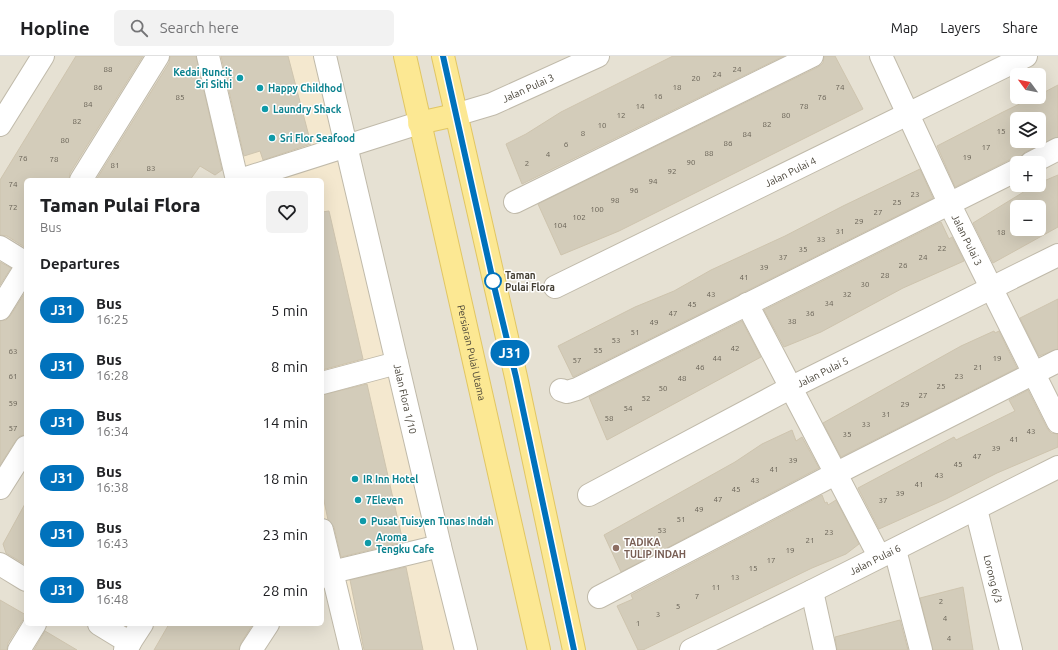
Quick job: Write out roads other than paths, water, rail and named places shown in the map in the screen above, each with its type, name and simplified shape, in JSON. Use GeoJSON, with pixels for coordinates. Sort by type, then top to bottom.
{"type":"FeatureCollection","features":[{"type":"Feature","properties":{"kind":"main road","name":"Persiaran Pulai Utama"},"geometry":{"type":"LineString","coordinates":[[404,56],[539,650]]}},
{"type":"Feature","properties":{"kind":"main road"},"geometry":{"type":"LineString","coordinates":[[443,56],[455,115],[516,377],[574,650]]}},
{"type":"Feature","properties":{"kind":"main road"},"geometry":{"type":"LineString","coordinates":[[419,123],[455,115]]}},
{"type":"Feature","properties":{"kind":"street"},"geometry":{"type":"LineString","coordinates":[[0,125],[43,56]]}},
{"type":"Feature","properties":{"kind":"street"},"geometry":{"type":"LineString","coordinates":[[82,178],[158,56]]}},
{"type":"Feature","properties":{"kind":"street"},"geometry":{"type":"LineString","coordinates":[[208,56],[238,178]]}},
{"type":"Feature","properties":{"kind":"street","name":"Jalan Flora 1/10"},"geometry":{"type":"LineString","coordinates":[[325,56],[440,546],[466,650]]}},
{"type":"Feature","properties":{"kind":"street","name":"Jalan Pulai 3"},"geometry":{"type":"LineString","coordinates":[[455,115],[492,104],[598,56]]}},
{"type":"Feature","properties":{"kind":"street"},"geometry":{"type":"LineString","coordinates":[[515,202],[812,56]]}},
{"type":"Feature","properties":{"kind":"street","name":"Jalan Pulai 3"},"geometry":{"type":"LineString","coordinates":[[881,56],[950,205],[1058,422]]}},
{"type":"Feature","properties":{"kind":"street","name":"Jalan Pulai 4"},"geometry":{"type":"LineString","coordinates":[[555,287],[1026,56]]}},
{"type":"Feature","properties":{"kind":"street"},"geometry":{"type":"LineString","coordinates":[[245,178],[419,123]]}},
{"type":"Feature","properties":{"kind":"street"},"geometry":{"type":"LineString","coordinates":[[1044,156],[1058,149]]}},
{"type":"Feature","properties":{"kind":"street"},"geometry":{"type":"LineString","coordinates":[[561,390],[573,391],[950,205],[1010,174]]}},
{"type":"Feature","properties":{"kind":"street"},"geometry":{"type":"LineString","coordinates":[[0,247],[24,262]]}},
{"type":"Feature","properties":{"kind":"street","name":"Jalan Pulai 5"},"geometry":{"type":"LineString","coordinates":[[590,494],[790,388],[1058,255]]}},
{"type":"Feature","properties":{"kind":"street"},"geometry":{"type":"LineString","coordinates":[[0,308],[24,270]]}},
{"type":"Feature","properties":{"kind":"street"},"geometry":{"type":"LineString","coordinates":[[747,304],[835,474],[887,553],[921,650]]}},
{"type":"Feature","properties":{"kind":"street"},"geometry":{"type":"LineString","coordinates":[[599,597],[835,474],[1058,361]]}},
{"type":"Feature","properties":{"kind":"street"},"geometry":{"type":"LineString","coordinates":[[324,382],[397,363]]}},
{"type":"Feature","properties":{"kind":"street"},"geometry":{"type":"LineString","coordinates":[[0,488],[24,450]]}},
{"type":"Feature","properties":{"kind":"street","name":"Jalan Pulai 6"},"geometry":{"type":"LineString","coordinates":[[691,650],[723,643],[812,592],[1058,467]]}},
{"type":"Feature","properties":{"kind":"street","name":"Lorong 6/3"},"geometry":{"type":"LineString","coordinates":[[976,509],[1011,650]]}},
{"type":"Feature","properties":{"kind":"street"},"geometry":{"type":"LineString","coordinates":[[327,575],[440,546]]}},
{"type":"Feature","properties":{"kind":"street"},"geometry":{"type":"LineString","coordinates":[[324,548],[327,575],[351,650]]}},
{"type":"Feature","properties":{"kind":"street"},"geometry":{"type":"LineString","coordinates":[[0,564],[24,579]]}},
{"type":"Feature","properties":{"kind":"street"},"geometry":{"type":"LineString","coordinates":[[812,592],[825,650]]}},
{"type":"Feature","properties":{"kind":"street"},"geometry":{"type":"LineString","coordinates":[[19,650],[34,626]]}},
{"type":"Feature","properties":{"kind":"street"},"geometry":{"type":"LineString","coordinates":[[101,626],[127,646],[141,626]]}},
{"type":"Feature","properties":{"kind":"street"},"geometry":{"type":"LineString","coordinates":[[251,650],[267,626]]}},
{"type":"Feature","properties":{"kind":"place","name":"Kedai Runcit Sri Sithi"},"geometry":{"type":"Point","coordinates":[240,78]}},
{"type":"Feature","properties":{"kind":"place","name":"Happy Childhod"},"geometry":{"type":"Point","coordinates":[260,88]}},
{"type":"Feature","properties":{"kind":"place","name":"Laundry Shack"},"geometry":{"type":"Point","coordinates":[265,109]}},
{"type":"Feature","properties":{"kind":"place","name":"Sri Flor Seafood"},"geometry":{"type":"Point","coordinates":[272,138]}},
{"type":"Feature","properties":{"kind":"place","name":"Taman Pulai Flora"},"geometry":{"type":"Point","coordinates":[493,281]}},
{"type":"Feature","properties":{"kind":"place","name":"IR Inn Hotel"},"geometry":{"type":"Point","coordinates":[355,479]}},
{"type":"Feature","properties":{"kind":"place","name":"7Eleven"},"geometry":{"type":"Point","coordinates":[358,500]}},
{"type":"Feature","properties":{"kind":"place","name":"Pusat Tuisyen Tunas Indah"},"geometry":{"type":"Point","coordinates":[363,521]}},
{"type":"Feature","properties":{"kind":"place","name":"Aroma Tengku Cafe"},"geometry":{"type":"Point","coordinates":[368,543]}},
{"type":"Feature","properties":{"kind":"place","name":"TADIKA TULIP INDAH"},"geometry":{"type":"Point","coordinates":[616,548]}}]}
